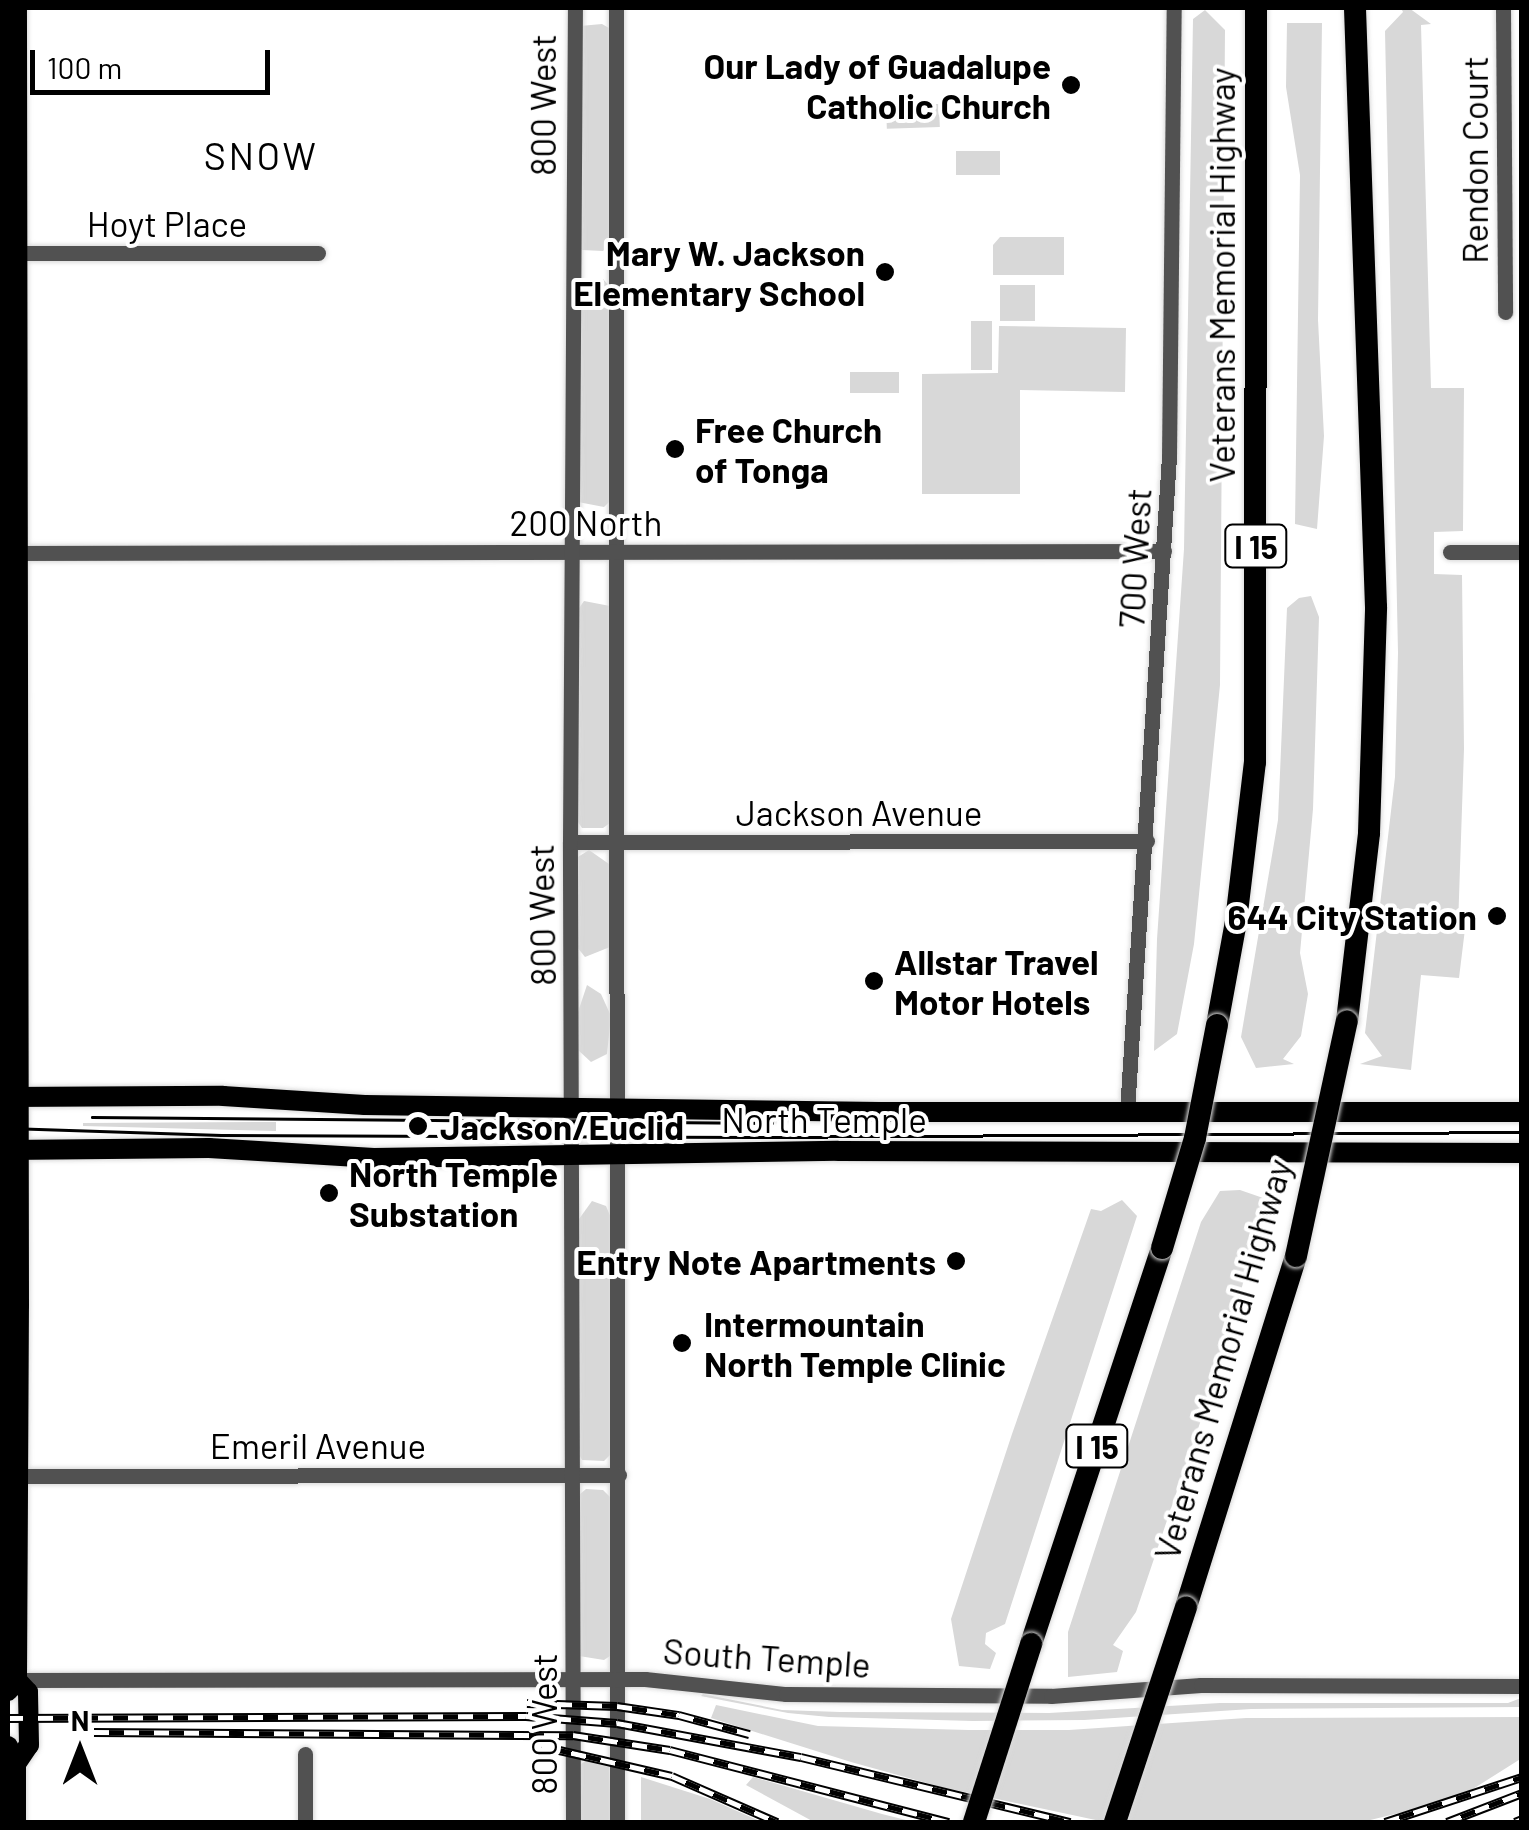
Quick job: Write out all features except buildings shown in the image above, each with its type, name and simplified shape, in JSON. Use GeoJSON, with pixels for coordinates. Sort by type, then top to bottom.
{"type":"FeatureCollection","features":[{"type":"Feature","properties":{"kind":"highway","name":"Veterans Memorial Highway"},"geometry":{"type":"LineString","coordinates":[[974,1822],[1195,1138],[1236,921],[1255,762],[1256,8]]}},
{"type":"Feature","properties":{"kind":"highway","name":"Veterans Memorial Highway"},"geometry":{"type":"LineString","coordinates":[[1115,1822],[1296,1256],[1346,1021],[1369,833],[1376,607],[1355,8]]}},
{"type":"Feature","properties":{"kind":"main road"},"geometry":{"type":"LineString","coordinates":[[16,1822],[12,1755],[29,1745],[28,1692],[11,1684],[18,1476],[12,1150],[17,8]]}},
{"type":"Feature","properties":{"kind":"main road","name":"North Temple"},"geometry":{"type":"LineString","coordinates":[[12,1097],[223,1096],[365,1105],[620,1105],[880,1112],[1522,1112]]}},
{"type":"Feature","properties":{"kind":"main road","name":"North Temple"},"geometry":{"type":"LineString","coordinates":[[12,1150],[209,1148],[374,1158],[620,1158],[825,1151],[1522,1153]]}},
{"type":"Feature","properties":{"kind":"street","name":"800 West"},"geometry":{"type":"LineString","coordinates":[[573,1822],[574,1105],[570,842],[574,8]]}},
{"type":"Feature","properties":{"kind":"street"},"geometry":{"type":"LineString","coordinates":[[616,8],[620,842],[617,1822]]}},
{"type":"Feature","properties":{"kind":"street","name":"700 West"},"geometry":{"type":"LineString","coordinates":[[1127,1111],[1164,552],[1172,343],[1174,8]]}},
{"type":"Feature","properties":{"kind":"street","name":"Rendon Court"},"geometry":{"type":"LineString","coordinates":[[1503,8],[1505,312]]}},
{"type":"Feature","properties":{"kind":"street","name":"Hoyt Place"},"geometry":{"type":"LineString","coordinates":[[17,253],[318,253]]}},
{"type":"Feature","properties":{"kind":"street","name":"200 North"},"geometry":{"type":"LineString","coordinates":[[12,553],[1164,552]]}},
{"type":"Feature","properties":{"kind":"street"},"geometry":{"type":"LineString","coordinates":[[1450,552],[1522,552]]}},
{"type":"Feature","properties":{"kind":"street","name":"Jackson Avenue"},"geometry":{"type":"LineString","coordinates":[[570,842],[1147,841]]}},
{"type":"Feature","properties":{"kind":"street","name":"Emeril Avenue"},"geometry":{"type":"LineString","coordinates":[[18,1476],[619,1475]]}},
{"type":"Feature","properties":{"kind":"street","name":"South Temple"},"geometry":{"type":"LineString","coordinates":[[11,1684],[617,1680],[678,1681],[786,1694],[914,1695],[1065,1695],[1201,1685],[1522,1686]]}},
{"type":"Feature","properties":{"kind":"street"},"geometry":{"type":"LineString","coordinates":[[305,1754],[305,1822]]}},
{"type":"Feature","properties":{"kind":"shaded area"},"geometry":{"type":"Polygon","coordinates":[[[1401,8],[1409,8],[1431,24],[1421,25],[1431,388],[1464,388],[1463,531],[1434,532],[1434,574],[1462,575],[1464,749],[1458,927],[1465,929],[1459,978],[1421,975],[1411,1070],[1360,1064],[1382,1056],[1365,1033],[1395,777],[1398,653],[1385,31],[1403,12],[1401,8]]]}},
{"type":"Feature","properties":{"kind":"shaded area"},"geometry":{"type":"Polygon","coordinates":[[[1205,10],[1225,30],[1220,685],[1194,944],[1177,1034],[1154,1051],[1157,939],[1184,549],[1193,19],[1205,10]]]}},
{"type":"Feature","properties":{"kind":"shaded area"},"geometry":{"type":"Polygon","coordinates":[[[1287,23],[1322,23],[1318,320],[1324,436],[1317,529],[1295,524],[1300,175],[1286,87],[1287,23]]]}},
{"type":"Feature","properties":{"kind":"shaded area"},"geometry":{"type":"Polygon","coordinates":[[[602,24],[609,28],[610,244],[603,251],[578,247],[580,26],[602,24]]]}},
{"type":"Feature","properties":{"kind":"shaded area"},"geometry":{"type":"Polygon","coordinates":[[[939,104],[940,127],[887,129],[886,106],[939,104]]]}},
{"type":"Feature","properties":{"kind":"shaded area"},"geometry":{"type":"Polygon","coordinates":[[[956,151],[1000,151],[1000,175],[956,175],[956,151]]]}},
{"type":"Feature","properties":{"kind":"shaded area"},"geometry":{"type":"Polygon","coordinates":[[[1000,237],[1064,237],[1064,275],[993,275],[993,245],[1000,237]]]}},
{"type":"Feature","properties":{"kind":"shaded area"},"geometry":{"type":"Polygon","coordinates":[[[585,279],[603,279],[611,288],[611,500],[604,507],[578,502],[579,284],[585,279]]]}},
{"type":"Feature","properties":{"kind":"shaded area"},"geometry":{"type":"Polygon","coordinates":[[[1000,285],[1035,285],[1035,321],[1000,321],[1000,285]]]}},
{"type":"Feature","properties":{"kind":"shaded area"},"geometry":{"type":"Polygon","coordinates":[[[971,321],[992,321],[992,370],[971,370],[971,321]]]}},
{"type":"Feature","properties":{"kind":"shaded area"},"geometry":{"type":"Polygon","coordinates":[[[999,326],[1126,328],[1125,392],[1020,390],[1020,494],[922,494],[922,374],[998,373],[999,326]]]}},
{"type":"Feature","properties":{"kind":"shaded area"},"geometry":{"type":"Polygon","coordinates":[[[850,372],[899,372],[899,393],[850,393],[850,372]]]}},
{"type":"Feature","properties":{"kind":"shaded area"},"geometry":{"type":"Polygon","coordinates":[[[1311,596],[1319,617],[1313,809],[1300,953],[1308,994],[1301,1036],[1283,1059],[1294,1064],[1256,1068],[1241,1037],[1278,820],[1287,608],[1299,598],[1311,596]]]}},
{"type":"Feature","properties":{"kind":"shaded area"},"geometry":{"type":"Polygon","coordinates":[[[584,601],[610,606],[610,823],[603,828],[582,828],[578,822],[577,611],[584,601]]]}},
{"type":"Feature","properties":{"kind":"shaded area"},"geometry":{"type":"Polygon","coordinates":[[[589,850],[609,864],[610,947],[585,957],[577,947],[578,857],[589,850]]]}},
{"type":"Feature","properties":{"kind":"shaded area"},"geometry":{"type":"Polygon","coordinates":[[[587,985],[601,994],[611,1016],[607,1054],[591,1062],[578,1050],[578,1012],[587,985]]]}},
{"type":"Feature","properties":{"kind":"shaded area"},"geometry":{"type":"Polygon","coordinates":[[[276,1122],[276,1131],[83,1126],[83,1123],[276,1122]]]}},
{"type":"Feature","properties":{"kind":"shaded area"},"geometry":{"type":"Polygon","coordinates":[[[1240,1190],[1266,1199],[1225,1349],[1136,1612],[1113,1645],[1123,1651],[1117,1672],[1068,1677],[1068,1632],[1201,1222],[1220,1191],[1240,1190]]]}},
{"type":"Feature","properties":{"kind":"shaded area"},"geometry":{"type":"Polygon","coordinates":[[[1122,1200],[1137,1216],[1005,1624],[986,1633],[985,1644],[996,1653],[990,1669],[959,1666],[951,1619],[1012,1434],[1091,1209],[1101,1211],[1122,1200]]]}},
{"type":"Feature","properties":{"kind":"shaded area"},"geometry":{"type":"Polygon","coordinates":[[[592,1201],[606,1206],[611,1218],[610,1455],[604,1461],[582,1460],[578,1452],[579,1219],[592,1201]]]}},
{"type":"Feature","properties":{"kind":"shaded area"},"geometry":{"type":"Polygon","coordinates":[[[586,1489],[603,1490],[610,1497],[610,1656],[604,1660],[579,1656],[579,1495],[586,1489]]]}},
{"type":"Feature","properties":{"kind":"shaded area"},"geometry":{"type":"Polygon","coordinates":[[[703,1694],[782,1710],[840,1712],[1049,1713],[1220,1703],[1508,1703],[1521,1698],[1522,1707],[1251,1709],[1084,1720],[973,1721],[788,1713],[703,1694]]]}},
{"type":"Feature","properties":{"kind":"shaded area"},"geometry":{"type":"Polygon","coordinates":[[[716,1705],[818,1726],[969,1730],[1069,1730],[1246,1718],[1521,1717],[1522,1758],[1457,1799],[1362,1822],[1105,1822],[941,1787],[851,1762],[711,1718],[716,1705]]]}},
{"type":"Feature","properties":{"kind":"shaded area"},"geometry":{"type":"Polygon","coordinates":[[[585,1761],[609,1767],[611,1822],[580,1822],[580,1765],[585,1761]]]}},
{"type":"Feature","properties":{"kind":"shaded area"},"geometry":{"type":"Polygon","coordinates":[[[641,1777],[710,1799],[762,1822],[641,1822],[641,1777]]]}},
{"type":"Feature","properties":{"kind":"shaded area"},"geometry":{"type":"Polygon","coordinates":[[[753,1777],[914,1822],[814,1822],[746,1785],[753,1777]]]}},
{"type":"Feature","properties":{"kind":"tram line"},"geometry":{"type":"LineString","coordinates":[[92,1117],[772,1123]]}},
{"type":"Feature","properties":{"kind":"tram line"},"geometry":{"type":"LineString","coordinates":[[8,1128],[221,1135],[752,1137],[1522,1132]]}},
{"type":"Feature","properties":{"kind":"railway"},"geometry":{"type":"LineString","coordinates":[[527,1703],[617,1706],[679,1715],[749,1734]]}},
{"type":"Feature","properties":{"kind":"railway"},"geometry":{"type":"LineString","coordinates":[[8,1718],[526,1716],[617,1723],[801,1757],[1070,1822]]}},
{"type":"Feature","properties":{"kind":"railway"},"geometry":{"type":"LineString","coordinates":[[94,1732],[573,1735],[670,1750],[949,1822]]}},
{"type":"Feature","properties":{"kind":"railway"},"geometry":{"type":"LineString","coordinates":[[542,1746],[672,1776],[777,1822]]}},
{"type":"Feature","properties":{"kind":"railway"},"geometry":{"type":"LineString","coordinates":[[1385,1822],[1522,1777]]}},
{"type":"Feature","properties":{"kind":"railway"},"geometry":{"type":"LineString","coordinates":[[1447,1822],[1522,1793]]}},
{"type":"Feature","properties":{"kind":"railway"},"geometry":{"type":"LineString","coordinates":[[1515,1822],[1522,1819]]}},
{"type":"Feature","properties":{"kind":"place","name":"Our Lady of Guadalupe Catholic Church"},"geometry":{"type":"Point","coordinates":[1071,85]}},
{"type":"Feature","properties":{"kind":"place","name":"Mary W. Jackson Elementary School"},"geometry":{"type":"Point","coordinates":[885,272]}},
{"type":"Feature","properties":{"kind":"place","name":"Free Church of Tonga"},"geometry":{"type":"Point","coordinates":[675,449]}},
{"type":"Feature","properties":{"kind":"place","name":"644 City Station"},"geometry":{"type":"Point","coordinates":[1497,916]}},
{"type":"Feature","properties":{"kind":"place","name":"Allstar Travel Motor Hotels"},"geometry":{"type":"Point","coordinates":[874,981]}},
{"type":"Feature","properties":{"kind":"place","name":"Jackson/Euclid"},"geometry":{"type":"Point","coordinates":[418,1126]}},
{"type":"Feature","properties":{"kind":"place","name":"North Temple Substation"},"geometry":{"type":"Point","coordinates":[329,1193]}},
{"type":"Feature","properties":{"kind":"place","name":"Entry Note Apartments"},"geometry":{"type":"Point","coordinates":[956,1261]}},
{"type":"Feature","properties":{"kind":"place","name":"Intermountain North Temple Clinic"},"geometry":{"type":"Point","coordinates":[682,1343]}},
{"type":"Feature","properties":{"kind":"district","name":"SNOW"},"geometry":{"type":"Point","coordinates":[261,156]}}]}
